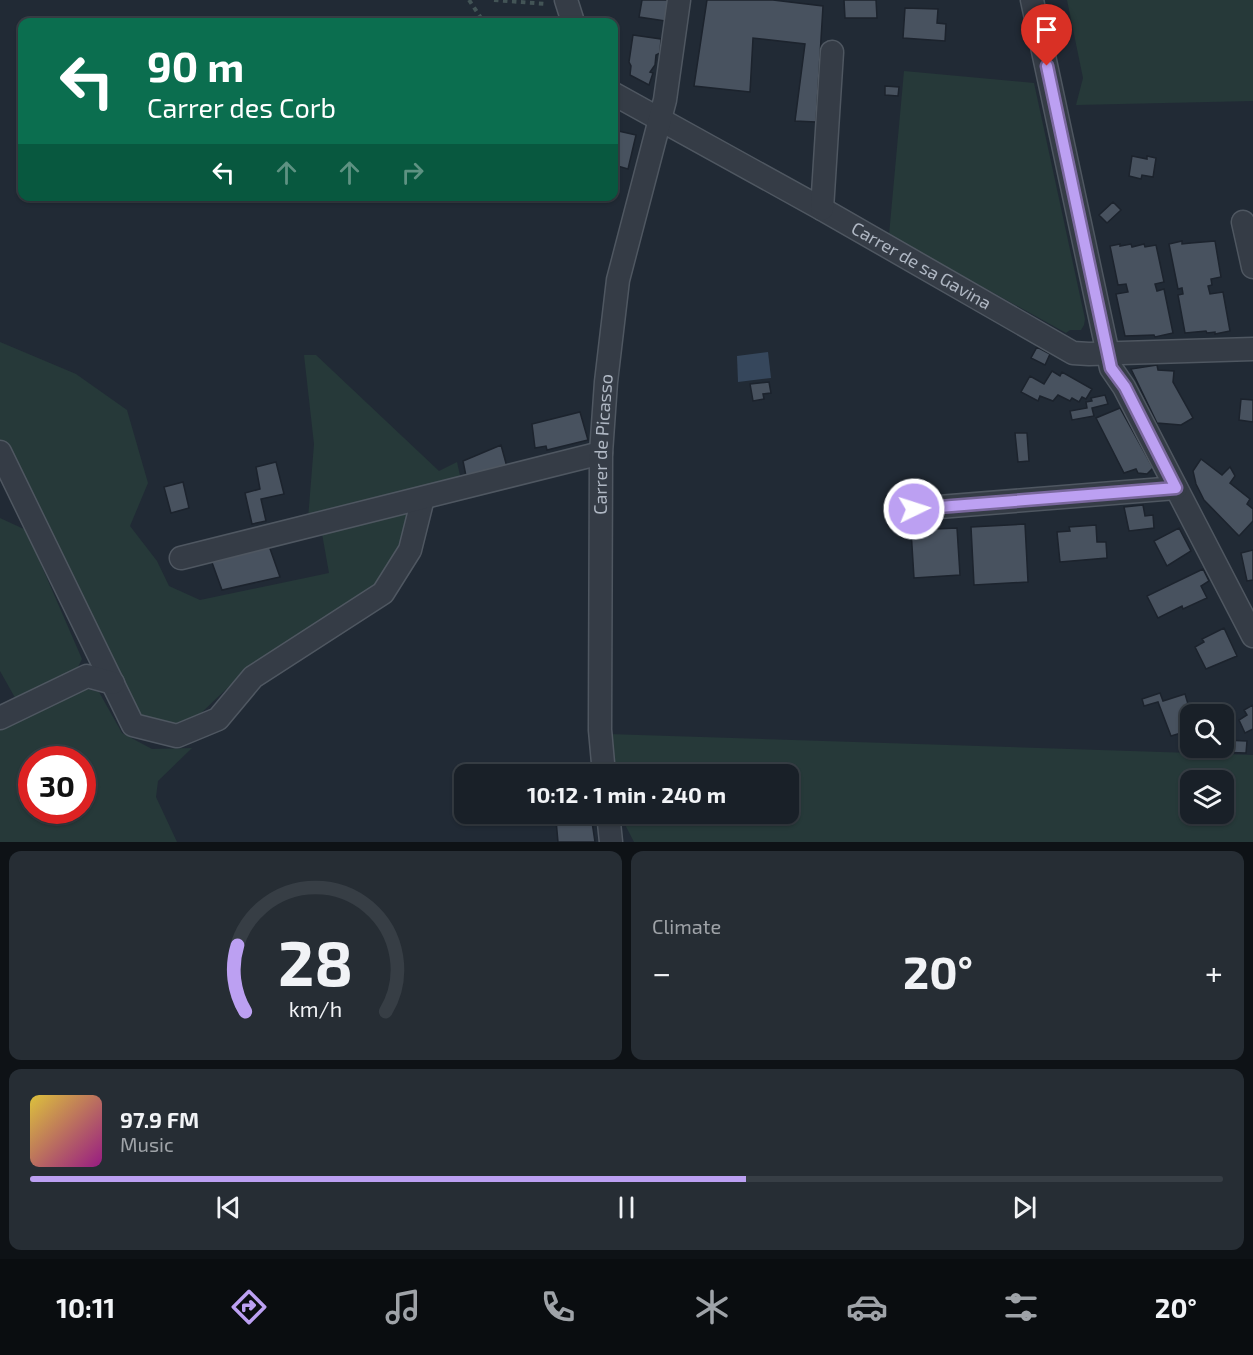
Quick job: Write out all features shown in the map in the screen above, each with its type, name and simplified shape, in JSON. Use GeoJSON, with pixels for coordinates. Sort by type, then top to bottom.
{"type":"FeatureCollection","features":[{"type":"Feature","properties":{"kind":"street","name":"Carrer de Picasso"},"geometry":{"type":"LineString","coordinates":[[603,764],[600,730],[601,453],[618,280],[665,100],[679,0]]}},
{"type":"Feature","properties":{"kind":"street"},"geometry":{"type":"LineString","coordinates":[[1032,0],[1111,368],[1125,387],[1253,636]]}},
{"type":"Feature","properties":{"kind":"street"},"geometry":{"type":"LineString","coordinates":[[822,209],[832,52]]}},
{"type":"Feature","properties":{"kind":"street","name":"Carrer de sa Gavina"},"geometry":{"type":"LineString","coordinates":[[618,96],[822,209],[1073,353],[1253,349]]}},
{"type":"Feature","properties":{"kind":"street"},"geometry":{"type":"LineString","coordinates":[[1243,222],[1253,267]]}},
{"type":"Feature","properties":{"kind":"street"},"geometry":{"type":"LineString","coordinates":[[0,452],[133,725],[177,736],[218,719],[253,677],[383,593],[410,550],[423,498]]}},
{"type":"Feature","properties":{"kind":"street"},"geometry":{"type":"LineString","coordinates":[[181,558],[601,453]]}},
{"type":"Feature","properties":{"kind":"street"},"geometry":{"type":"LineString","coordinates":[[914,509],[1176,488]]}},
{"type":"Feature","properties":{"kind":"street"},"geometry":{"type":"LineString","coordinates":[[0,718],[87,676],[113,683]]}},
{"type":"Feature","properties":{"kind":"street"},"geometry":{"type":"LineString","coordinates":[[609,824],[611,842]]}},
{"type":"Feature","properties":{"kind":"path"},"geometry":{"type":"LineString","coordinates":[[469,0],[481,18]]}},
{"type":"Feature","properties":{"kind":"path"},"geometry":{"type":"LineString","coordinates":[[494,0],[568,9]]}},
{"type":"Feature","properties":{"kind":"shaded area"},"geometry":{"type":"Polygon","coordinates":[[[1067,0],[1253,0],[1253,101],[1076,105],[1083,78],[1067,0]]]}},
{"type":"Feature","properties":{"kind":"shaded area"},"geometry":{"type":"Polygon","coordinates":[[[904,71],[1034,83],[1085,319],[1081,330],[1070,330],[1066,333],[889,235],[904,71]]]}},
{"type":"Feature","properties":{"kind":"shaded area"},"geometry":{"type":"Polygon","coordinates":[[[0,342],[76,374],[127,410],[148,483],[130,526],[157,561],[169,586],[200,600],[329,573],[321,528],[406,505],[412,520],[376,592],[242,674],[197,717],[170,729],[133,718],[0,440],[0,342]]]}},
{"type":"Feature","properties":{"kind":"shaded area"},"geometry":{"type":"Polygon","coordinates":[[[304,355],[316,355],[439,471],[457,462],[461,480],[308,519],[314,444],[304,355]]]}},
{"type":"Feature","properties":{"kind":"shaded area"},"geometry":{"type":"Polygon","coordinates":[[[0,518],[26,530],[82,659],[73,677],[18,703],[0,671],[0,518]]]}},
{"type":"Feature","properties":{"kind":"shaded area"},"geometry":{"type":"Polygon","coordinates":[[[83,688],[99,692],[122,733],[152,749],[192,748],[158,781],[156,797],[177,842],[0,842],[0,726],[83,688]]]}},
{"type":"Feature","properties":{"kind":"shaded area"},"geometry":{"type":"Polygon","coordinates":[[[608,734],[1180,753],[1180,758],[1234,758],[1234,754],[1253,755],[1253,842],[634,842],[625,824],[799,824],[799,764],[612,764],[608,734]]]}},
{"type":"Feature","properties":{"kind":"water"},"geometry":{"type":"Polygon","coordinates":[[[768,352],[771,378],[738,382],[737,356],[768,352]]]}},
{"type":"Feature","properties":{"kind":"building"},"geometry":{"type":"Polygon","coordinates":[[[642,0],[675,0],[672,22],[639,17],[642,0]]]}},
{"type":"Feature","properties":{"kind":"building"},"geometry":{"type":"Polygon","coordinates":[[[707,0],[773,0],[823,6],[816,122],[795,121],[805,44],[753,38],[750,92],[694,86],[707,0]]]}},
{"type":"Feature","properties":{"kind":"building"},"geometry":{"type":"Polygon","coordinates":[[[844,0],[876,0],[877,18],[845,18],[844,0]]]}},
{"type":"Feature","properties":{"kind":"building"},"geometry":{"type":"Polygon","coordinates":[[[905,8],[938,9],[937,23],[946,24],[945,41],[903,38],[905,8]]]}},
{"type":"Feature","properties":{"kind":"building"},"geometry":{"type":"Polygon","coordinates":[[[633,35],[661,39],[660,53],[656,55],[655,65],[650,72],[653,73],[649,85],[630,75],[629,62],[633,35]]]}},
{"type":"Feature","properties":{"kind":"building"},"geometry":{"type":"Polygon","coordinates":[[[885,86],[899,87],[898,96],[885,95],[885,86]]]}},
{"type":"Feature","properties":{"kind":"building"},"geometry":{"type":"Polygon","coordinates":[[[618,131],[636,135],[628,169],[618,166],[618,131]]]}},
{"type":"Feature","properties":{"kind":"building"},"geometry":{"type":"Polygon","coordinates":[[[1132,156],[1156,158],[1153,177],[1142,175],[1141,179],[1129,176],[1132,156]]]}},
{"type":"Feature","properties":{"kind":"building"},"geometry":{"type":"Polygon","coordinates":[[[1113,202],[1121,210],[1107,223],[1099,215],[1113,202]]]}},
{"type":"Feature","properties":{"kind":"building"},"geometry":{"type":"Polygon","coordinates":[[[1182,241],[1182,244],[1215,241],[1221,277],[1211,279],[1212,285],[1208,286],[1210,294],[1223,292],[1230,331],[1215,334],[1215,332],[1207,333],[1206,331],[1185,333],[1178,295],[1183,294],[1182,288],[1178,289],[1169,244],[1182,241]]]}},
{"type":"Feature","properties":{"kind":"building"},"geometry":{"type":"Polygon","coordinates":[[[1120,244],[1120,246],[1131,244],[1132,247],[1144,244],[1145,247],[1156,245],[1164,282],[1155,284],[1157,291],[1164,289],[1173,333],[1155,337],[1154,335],[1125,336],[1116,294],[1128,292],[1126,284],[1118,285],[1110,246],[1120,244]]]}},
{"type":"Feature","properties":{"kind":"building"},"geometry":{"type":"Polygon","coordinates":[[[1037,347],[1050,354],[1045,365],[1031,358],[1037,347]]]}},
{"type":"Feature","properties":{"kind":"building"},"geometry":{"type":"Polygon","coordinates":[[[1157,365],[1158,370],[1174,371],[1173,382],[1193,418],[1181,425],[1157,423],[1131,369],[1157,365]]]}},
{"type":"Feature","properties":{"kind":"building"},"geometry":{"type":"Polygon","coordinates":[[[1052,371],[1060,376],[1062,372],[1092,389],[1086,399],[1082,397],[1079,402],[1072,398],[1070,401],[1058,395],[1053,401],[1040,396],[1038,401],[1021,392],[1030,376],[1044,384],[1052,371]]]}},
{"type":"Feature","properties":{"kind":"building"},"geometry":{"type":"Polygon","coordinates":[[[769,382],[771,393],[763,394],[764,399],[753,401],[750,384],[769,382]]]}},
{"type":"Feature","properties":{"kind":"building"},"geometry":{"type":"Polygon","coordinates":[[[1105,395],[1108,404],[1092,408],[1094,416],[1072,420],[1070,411],[1087,408],[1086,402],[1092,401],[1091,398],[1105,395]]]}},
{"type":"Feature","properties":{"kind":"building"},"geometry":{"type":"Polygon","coordinates":[[[1241,399],[1253,400],[1253,422],[1239,420],[1241,399]]]}},
{"type":"Feature","properties":{"kind":"building"},"geometry":{"type":"Polygon","coordinates":[[[1120,408],[1153,468],[1147,474],[1138,473],[1136,469],[1124,473],[1096,418],[1120,408]]]}},
{"type":"Feature","properties":{"kind":"building"},"geometry":{"type":"Polygon","coordinates":[[[580,412],[588,440],[547,450],[546,446],[535,448],[532,424],[580,412]]]}},
{"type":"Feature","properties":{"kind":"building"},"geometry":{"type":"Polygon","coordinates":[[[1015,433],[1027,433],[1029,461],[1018,462],[1015,433]]]}},
{"type":"Feature","properties":{"kind":"building"},"geometry":{"type":"Polygon","coordinates":[[[501,445],[507,467],[466,476],[463,461],[501,445]]]}},
{"type":"Feature","properties":{"kind":"building"},"geometry":{"type":"Polygon","coordinates":[[[1201,459],[1222,475],[1230,467],[1235,476],[1230,483],[1250,499],[1247,504],[1253,509],[1253,521],[1239,536],[1204,500],[1196,484],[1193,471],[1201,459]]]}},
{"type":"Feature","properties":{"kind":"building"},"geometry":{"type":"Polygon","coordinates":[[[276,462],[284,494],[261,499],[266,521],[252,524],[245,493],[260,489],[256,467],[276,462]]]}},
{"type":"Feature","properties":{"kind":"building"},"geometry":{"type":"Polygon","coordinates":[[[183,482],[189,508],[171,513],[164,487],[183,482]]]}},
{"type":"Feature","properties":{"kind":"building"},"geometry":{"type":"Polygon","coordinates":[[[1143,505],[1145,516],[1153,515],[1154,528],[1129,531],[1124,507],[1143,505]]]}},
{"type":"Feature","properties":{"kind":"building"},"geometry":{"type":"Polygon","coordinates":[[[1025,524],[1028,582],[974,585],[971,527],[1025,524]]]}},
{"type":"Feature","properties":{"kind":"building"},"geometry":{"type":"Polygon","coordinates":[[[1096,525],[1097,542],[1106,542],[1107,558],[1060,562],[1057,532],[1070,531],[1069,527],[1096,525]]]}},
{"type":"Feature","properties":{"kind":"building"},"geometry":{"type":"Polygon","coordinates":[[[957,528],[960,575],[914,578],[911,530],[957,528]]]}},
{"type":"Feature","properties":{"kind":"building"},"geometry":{"type":"Polygon","coordinates":[[[1179,528],[1191,551],[1167,566],[1154,541],[1179,528]]]}},
{"type":"Feature","properties":{"kind":"building"},"geometry":{"type":"Polygon","coordinates":[[[268,543],[280,577],[222,590],[210,557],[268,543]]]}},
{"type":"Feature","properties":{"kind":"building"},"geometry":{"type":"Polygon","coordinates":[[[1253,550],[1253,580],[1247,581],[1241,553],[1253,550]]]}},
{"type":"Feature","properties":{"kind":"building"},"geometry":{"type":"Polygon","coordinates":[[[1203,569],[1209,581],[1201,586],[1207,598],[1183,609],[1182,606],[1158,618],[1147,596],[1203,569]]]}},
{"type":"Feature","properties":{"kind":"building"},"geometry":{"type":"Polygon","coordinates":[[[1224,628],[1237,656],[1206,669],[1195,647],[1204,642],[1202,639],[1224,628]]]}},
{"type":"Feature","properties":{"kind":"building"},"geometry":{"type":"Polygon","coordinates":[[[1160,693],[1163,701],[1185,694],[1188,704],[1180,704],[1180,733],[1171,736],[1158,702],[1144,706],[1142,699],[1160,693]]]}},
{"type":"Feature","properties":{"kind":"building"},"geometry":{"type":"Polygon","coordinates":[[[1253,705],[1253,729],[1245,733],[1239,720],[1247,715],[1244,710],[1253,705]]]}},
{"type":"Feature","properties":{"kind":"building"},"geometry":{"type":"Polygon","coordinates":[[[1234,740],[1247,741],[1246,753],[1234,753],[1234,740]]]}},
{"type":"Feature","properties":{"kind":"building"},"geometry":{"type":"Polygon","coordinates":[[[556,824],[592,824],[595,842],[558,842],[556,824]]]}},
{"type":"Feature","properties":{"kind":"route"},"geometry":{"type":"LineString","coordinates":[[914,509],[1176,488],[1125,387],[1111,368],[1047,66]]}}]}
